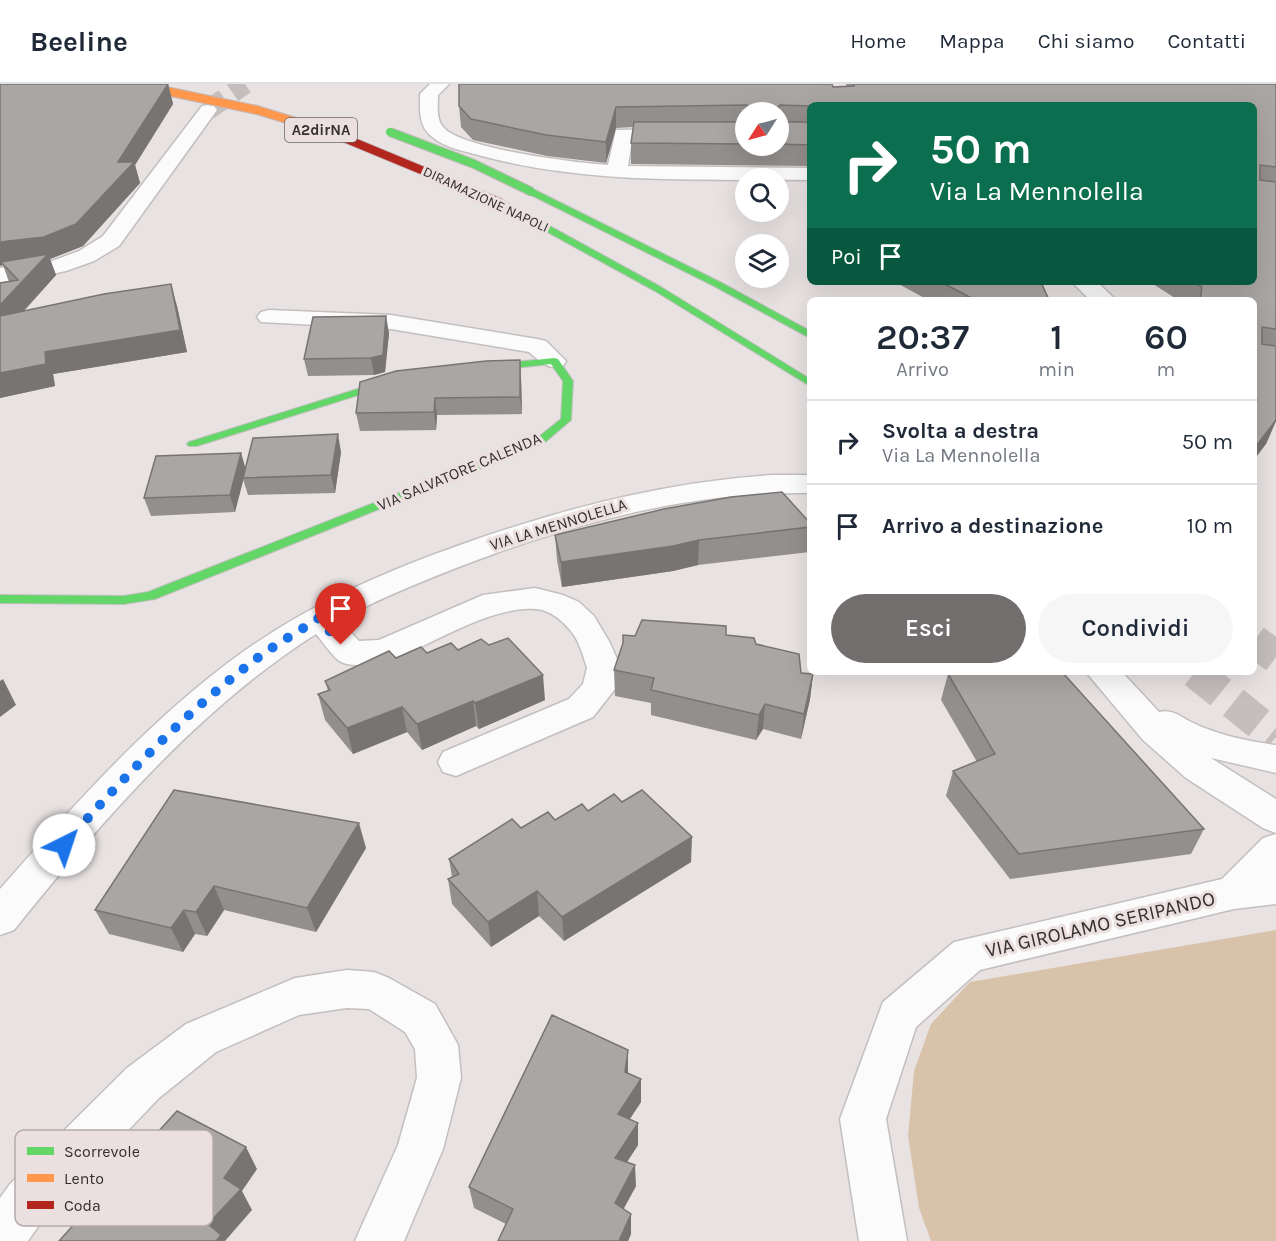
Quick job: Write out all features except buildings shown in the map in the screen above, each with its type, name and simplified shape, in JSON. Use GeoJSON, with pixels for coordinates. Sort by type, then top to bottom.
{"type":"FeatureCollection","features":[{"type":"Feature","properties":{"kind":"main road","name":"DIRAMAZIONE NAPOLI"},"geometry":{"type":"LineString","coordinates":[[133,84],[243,107],[297,122],[353,140],[420,167],[501,203],[664,291],[807,381]]}},
{"type":"Feature","properties":{"kind":"main road","name":"DIRAMAZIONE NAPOLI"},"geometry":{"type":"LineString","coordinates":[[378,128],[474,164],[717,284],[807,333]]}},
{"type":"Feature","properties":{"kind":"main road"},"geometry":{"type":"LineString","coordinates":[[463,371],[554,360]]}},
{"type":"Feature","properties":{"kind":"main road","name":"VIA SALVATORE CALENDA"},"geometry":{"type":"LineString","coordinates":[[0,599],[124,600],[150,596],[540,441],[566,420],[568,381],[554,360]]}},
{"type":"Feature","properties":{"kind":"main road"},"geometry":{"type":"LineString","coordinates":[[193,444],[395,379],[418,376]]}},
{"type":"Feature","properties":{"kind":"street"},"geometry":{"type":"LineString","coordinates":[[440,84],[429,94],[430,123],[437,132],[451,140],[499,156],[617,171],[807,174]]}},
{"type":"Feature","properties":{"kind":"street"},"geometry":{"type":"LineString","coordinates":[[0,275],[21,274],[55,266],[81,259],[100,250],[111,241],[208,110]]}},
{"type":"Feature","properties":{"kind":"street"},"geometry":{"type":"LineString","coordinates":[[617,171],[623,134],[735,134]]}},
{"type":"Feature","properties":{"kind":"street"},"geometry":{"type":"LineString","coordinates":[[1086,285],[1100,297]]}},
{"type":"Feature","properties":{"kind":"street"},"geometry":{"type":"LineString","coordinates":[[269,317],[391,322],[537,346],[554,360]]}},
{"type":"Feature","properties":{"kind":"street","name":"VIA LA MENNOLELLA"},"geometry":{"type":"LineString","coordinates":[[0,918],[108,795],[183,721],[247,666],[319,618],[383,586],[473,551],[582,514],[659,495],[787,483],[807,484]]}},
{"type":"Feature","properties":{"kind":"street"},"geometry":{"type":"LineString","coordinates":[[319,618],[351,653],[367,654],[384,651],[494,602],[535,598],[552,602],[568,610],[583,624],[594,642],[604,668],[598,689],[580,708],[456,762]]}},
{"type":"Feature","properties":{"kind":"street"},"geometry":{"type":"LineString","coordinates":[[1106,675],[1155,731],[1198,768],[1276,818]]}},
{"type":"Feature","properties":{"kind":"street"},"geometry":{"type":"LineString","coordinates":[[1130,702],[1210,745],[1245,755],[1276,759]]}},
{"type":"Feature","properties":{"kind":"street","name":"VIA GIROLAMO SERIPANDO"},"geometry":{"type":"LineString","coordinates":[[1234,893],[1276,849]]}},
{"type":"Feature","properties":{"kind":"street","name":"VIA GIROLAMO SERIPANDO"},"geometry":{"type":"LineString","coordinates":[[884,1241],[863,1119],[898,1016],[969,955],[1234,893],[1276,888]]}},
{"type":"Feature","properties":{"kind":"street"},"geometry":{"type":"LineString","coordinates":[[97,1130],[143,1083],[201,1038],[295,997],[348,989],[374,991],[420,1018],[436,1045],[439,1078],[420,1149],[379,1241]]}},
{"type":"Feature","properties":{"kind":"street"},"geometry":{"type":"LineString","coordinates":[[0,1239],[15,1218]]}},
{"type":"Feature","properties":{"kind":"shaded area"},"geometry":{"type":"Polygon","coordinates":[[[1276,930],[1276,1241],[931,1241],[919,1208],[908,1136],[914,1071],[931,1024],[970,982],[1276,930]]]}},
{"type":"Feature","properties":{"kind":"tunnel"},"geometry":{"type":"LineString","coordinates":[[208,110],[245,84]]}},
{"type":"Feature","properties":{"kind":"tunnel"},"geometry":{"type":"LineString","coordinates":[[1257,643],[1276,657]]}},
{"type":"Feature","properties":{"kind":"tunnel"},"geometry":{"type":"LineString","coordinates":[[1199,675],[1276,737]]}},
{"type":"Feature","properties":{"kind":"traffic: fast"},"geometry":{"type":"LineString","coordinates":[[390,132],[474,164],[532,192]]}},
{"type":"Feature","properties":{"kind":"traffic: fast"},"geometry":{"type":"LineString","coordinates":[[532,192],[717,284],[807,333]]}},
{"type":"Feature","properties":{"kind":"traffic: fast"},"geometry":{"type":"LineString","coordinates":[[501,203],[658,289],[807,381]]}},
{"type":"Feature","properties":{"kind":"traffic: fast"},"geometry":{"type":"LineString","coordinates":[[0,599],[124,600],[150,596],[540,441],[566,420],[568,381],[554,361],[477,369]]}},
{"type":"Feature","properties":{"kind":"traffic: fast"},"geometry":{"type":"LineString","coordinates":[[193,444],[402,378]]}},
{"type":"Feature","properties":{"kind":"traffic: slow"},"geometry":{"type":"LineString","coordinates":[[133,84],[257,110],[332,133]]}},
{"type":"Feature","properties":{"kind":"traffic: jam"},"geometry":{"type":"LineString","coordinates":[[332,133],[501,203]]}},
{"type":"Feature","properties":{"kind":"route"},"geometry":{"type":"LineString","coordinates":[[64,845],[108,795],[183,721],[247,666],[319,618],[341,645]]}}]}
